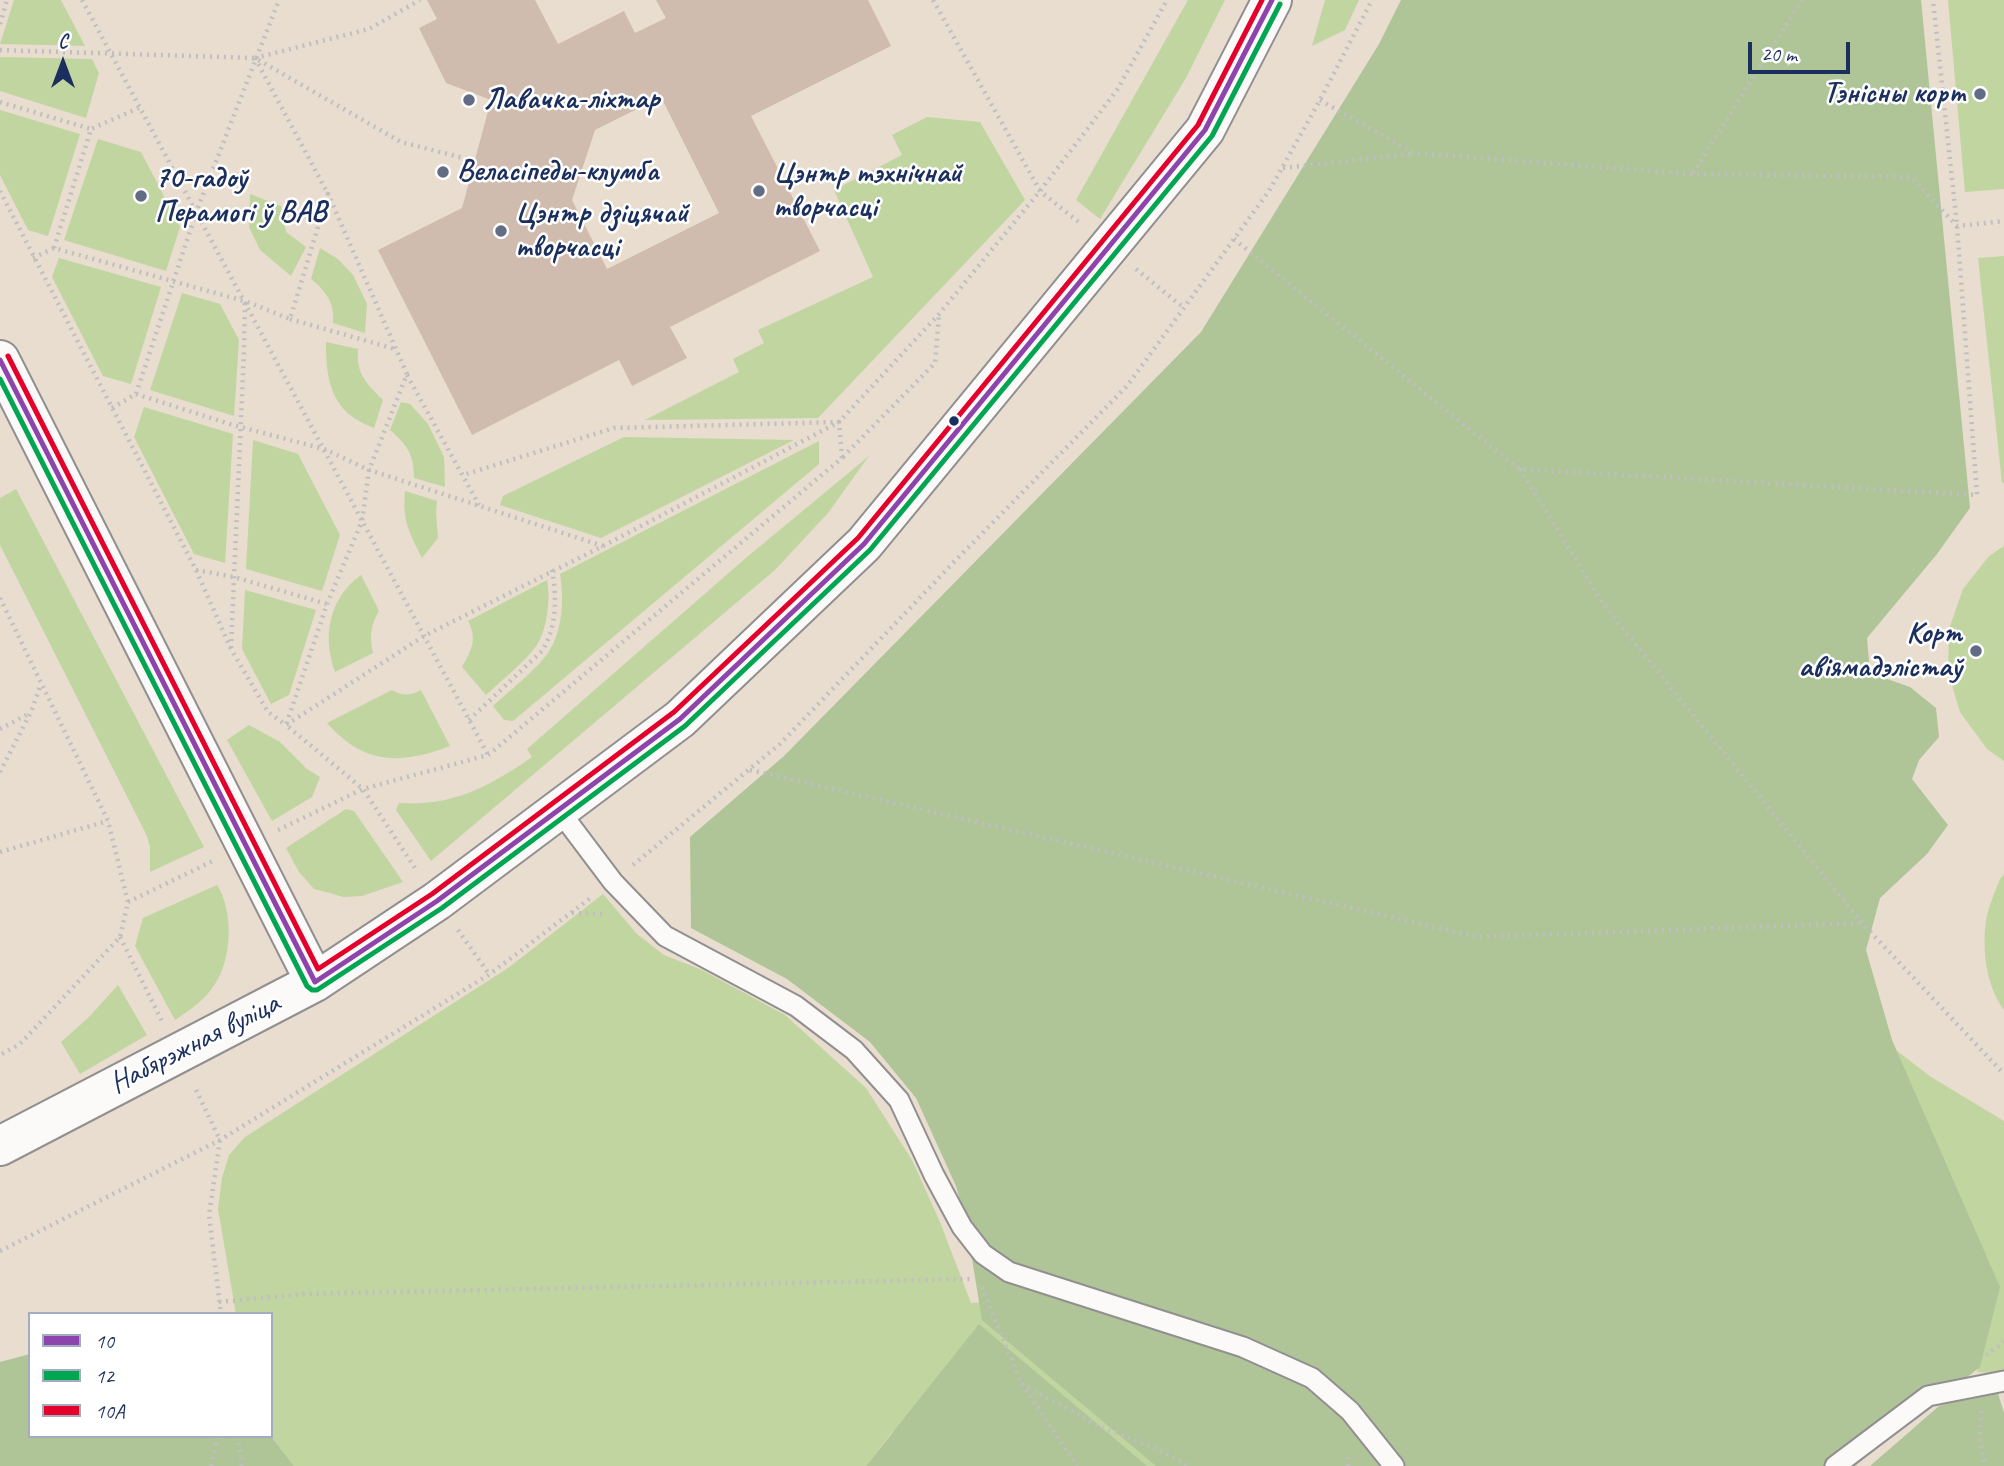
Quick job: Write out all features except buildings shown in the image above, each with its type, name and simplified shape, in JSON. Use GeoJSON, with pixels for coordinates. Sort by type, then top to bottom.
{"type":"FeatureCollection","features":[{"type":"Feature","properties":{"kind":"main road","name":"Набярэжная вуліца"},"geometry":{"type":"LineString","coordinates":[[0,1146],[315,982],[437,901],[680,719],[864,544],[1205,130],[1272,0]]}},
{"type":"Feature","properties":{"kind":"main road"},"geometry":{"type":"LineString","coordinates":[[0,360],[315,982]]}},
{"type":"Feature","properties":{"kind":"lane"},"geometry":{"type":"LineString","coordinates":[[558,809],[613,882],[665,936],[796,1006],[854,1050],[899,1100],[962,1227],[983,1254],[1009,1272],[1243,1347],[1312,1378],[1350,1411],[1394,1466]]}},
{"type":"Feature","properties":{"kind":"lane"},"geometry":{"type":"LineString","coordinates":[[1835,1466],[1928,1396],[2004,1381]]}},
{"type":"Feature","properties":{"kind":"path"},"geometry":{"type":"LineString","coordinates":[[0,24],[7,0]]}},
{"type":"Feature","properties":{"kind":"path"},"geometry":{"type":"LineString","coordinates":[[82,0],[488,755]]}},
{"type":"Feature","properties":{"kind":"path"},"geometry":{"type":"LineString","coordinates":[[111,408],[136,394],[197,211],[279,0]]}},
{"type":"Feature","properties":{"kind":"path"},"geometry":{"type":"LineString","coordinates":[[0,50],[255,58],[369,29],[420,0]]}},
{"type":"Feature","properties":{"kind":"path"},"geometry":{"type":"LineString","coordinates":[[933,0],[1040,191],[1090,231]]}},
{"type":"Feature","properties":{"kind":"path"},"geometry":{"type":"LineString","coordinates":[[286,725],[424,636],[839,422],[939,314],[1040,191],[1117,90],[1167,0]]}},
{"type":"Feature","properties":{"kind":"path"},"geometry":{"type":"LineString","coordinates":[[0,1251],[220,1140],[489,974],[613,882],[779,744],[1127,386],[1269,191],[1321,100],[1372,0]]}},
{"type":"Feature","properties":{"kind":"path"},"geometry":{"type":"LineString","coordinates":[[1693,174],[1802,0]]}},
{"type":"Feature","properties":{"kind":"path"},"geometry":{"type":"LineString","coordinates":[[1520,469],[1977,495],[1957,226],[1933,0]]}},
{"type":"Feature","properties":{"kind":"path"},"geometry":{"type":"LineString","coordinates":[[255,58],[401,142],[474,161]]}},
{"type":"Feature","properties":{"kind":"path"},"geometry":{"type":"LineString","coordinates":[[255,58],[328,194],[407,374],[479,506]]}},
{"type":"Feature","properties":{"kind":"path"},"geometry":{"type":"LineString","coordinates":[[1321,100],[1413,153]]}},
{"type":"Feature","properties":{"kind":"path"},"geometry":{"type":"LineString","coordinates":[[0,102],[91,129],[141,107]]}},
{"type":"Feature","properties":{"kind":"path"},"geometry":{"type":"LineString","coordinates":[[54,248],[91,129]]}},
{"type":"Feature","properties":{"kind":"path"},"geometry":{"type":"LineString","coordinates":[[1283,168],[1413,153],[1693,174],[1911,177],[1957,226]]}},
{"type":"Feature","properties":{"kind":"path"},"geometry":{"type":"LineString","coordinates":[[0,191],[196,570],[231,649],[268,712],[363,789],[417,871]]}},
{"type":"Feature","properties":{"kind":"path"},"geometry":{"type":"LineString","coordinates":[[289,319],[328,194]]}},
{"type":"Feature","properties":{"kind":"path"},"geometry":{"type":"LineString","coordinates":[[1957,226],[2004,221]]}},
{"type":"Feature","properties":{"kind":"path"},"geometry":{"type":"LineString","coordinates":[[1234,239],[1520,469],[1603,604],[1862,923],[2004,1074]]}},
{"type":"Feature","properties":{"kind":"path"},"geometry":{"type":"LineString","coordinates":[[33,258],[54,248],[245,301],[289,319],[396,350]]}},
{"type":"Feature","properties":{"kind":"path"},"geometry":{"type":"LineString","coordinates":[[1135,268],[1184,308]]}},
{"type":"Feature","properties":{"kind":"path"},"geometry":{"type":"LineString","coordinates":[[231,649],[245,301]]}},
{"type":"Feature","properties":{"kind":"path"},"geometry":{"type":"LineString","coordinates":[[277,831],[363,789],[488,755],[842,458],[935,363],[939,314]]}},
{"type":"Feature","properties":{"kind":"path"},"geometry":{"type":"LineString","coordinates":[[286,725],[327,604],[362,521],[369,470],[407,374]]}},
{"type":"Feature","properties":{"kind":"path"},"geometry":{"type":"LineString","coordinates":[[136,394],[241,428],[324,449],[369,470],[603,546]]}},
{"type":"Feature","properties":{"kind":"path"},"geometry":{"type":"LineString","coordinates":[[839,422],[842,458]]}},
{"type":"Feature","properties":{"kind":"path"},"geometry":{"type":"LineString","coordinates":[[463,475],[614,428],[839,422]]}},
{"type":"Feature","properties":{"kind":"path"},"geometry":{"type":"LineString","coordinates":[[196,570],[234,577],[327,604]]}},
{"type":"Feature","properties":{"kind":"path"},"geometry":{"type":"LineString","coordinates":[[469,720],[545,646],[552,627],[556,602],[552,570]]}},
{"type":"Feature","properties":{"kind":"path"},"geometry":{"type":"LineString","coordinates":[[0,598],[108,821],[128,902],[120,937],[20,1044],[0,1055]]}},
{"type":"Feature","properties":{"kind":"path"},"geometry":{"type":"LineString","coordinates":[[0,772],[31,712],[42,683]]}},
{"type":"Feature","properties":{"kind":"path"},"geometry":{"type":"LineString","coordinates":[[0,729],[31,712]]}},
{"type":"Feature","properties":{"kind":"path"},"geometry":{"type":"LineString","coordinates":[[749,770],[1478,937],[1862,923]]}},
{"type":"Feature","properties":{"kind":"path"},"geometry":{"type":"LineString","coordinates":[[0,852],[108,821]]}},
{"type":"Feature","properties":{"kind":"path"},"geometry":{"type":"LineString","coordinates":[[128,902],[213,861]]}},
{"type":"Feature","properties":{"kind":"path"},"geometry":{"type":"LineString","coordinates":[[451,920],[489,974]]}},
{"type":"Feature","properties":{"kind":"path"},"geometry":{"type":"LineString","coordinates":[[120,937],[165,1026]]}},
{"type":"Feature","properties":{"kind":"path"},"geometry":{"type":"LineString","coordinates":[[196,1090],[220,1140],[209,1215],[221,1312]]}},
{"type":"Feature","properties":{"kind":"path"},"geometry":{"type":"LineString","coordinates":[[219,1302],[303,1294],[979,1279],[1021,1383],[1077,1466]]}},
{"type":"Feature","properties":{"kind":"path"},"geometry":{"type":"LineString","coordinates":[[1021,1383],[1098,1426],[1158,1449],[1188,1466]]}},
{"type":"Feature","properties":{"kind":"path"},"geometry":{"type":"LineString","coordinates":[[1982,1385],[1980,1441],[1985,1466]]}},
{"type":"Feature","properties":{"kind":"path"},"geometry":{"type":"LineString","coordinates":[[211,1466],[218,1438]]}},
{"type":"Feature","properties":{"kind":"path"},"geometry":{"type":"LineString","coordinates":[[238,1438],[242,1466]]}},
{"type":"Feature","properties":{"kind":"green space"},"geometry":{"type":"Polygon","coordinates":[[[14,0],[61,0],[85,46],[0,44],[14,0]]]}},
{"type":"Feature","properties":{"kind":"green space"},"geometry":{"type":"Polygon","coordinates":[[[1188,0],[1225,0],[1186,78],[1100,219],[1076,200],[1188,0]]]}},
{"type":"Feature","properties":{"kind":"green space"},"geometry":{"type":"Polygon","coordinates":[[[1325,0],[1359,0],[1345,30],[1312,46],[1325,0]]]}},
{"type":"Feature","properties":{"kind":"green space"},"geometry":{"type":"Polygon","coordinates":[[[1401,0],[1921,0],[1970,508],[1937,554],[1867,638],[1870,673],[1910,687],[1936,708],[1939,737],[1919,760],[1912,779],[1948,825],[1927,854],[1880,898],[1866,950],[1892,1040],[2000,1287],[1980,1367],[1855,1466],[1156,1466],[982,1320],[966,1222],[956,1186],[916,1098],[870,1042],[787,979],[691,928],[690,837],[784,756],[1201,332],[1379,44],[1401,0]]]}},
{"type":"Feature","properties":{"kind":"green space","name":"Тэнісны корт"},"geometry":{"type":"Polygon","coordinates":[[[1948,0],[2004,0],[2004,189],[1965,192],[1948,0]]]}},
{"type":"Feature","properties":{"kind":"green space"},"geometry":{"type":"Polygon","coordinates":[[[0,57],[92,59],[99,73],[86,118],[0,91],[0,57]]]}},
{"type":"Feature","properties":{"kind":"green space"},"geometry":{"type":"Polygon","coordinates":[[[0,110],[80,134],[48,236],[28,230],[0,175],[0,110]]]}},
{"type":"Feature","properties":{"kind":"green space"},"geometry":{"type":"Polygon","coordinates":[[[927,117],[980,122],[1025,200],[818,418],[645,420],[739,372],[733,359],[764,343],[758,330],[873,277],[834,190],[902,155],[892,135],[927,117]]]}},
{"type":"Feature","properties":{"kind":"green space"},"geometry":{"type":"Polygon","coordinates":[[[98,139],[141,152],[180,227],[166,271],[64,240],[98,139]]]}},
{"type":"Feature","properties":{"kind":"green space"},"geometry":{"type":"Polygon","coordinates":[[[250,194],[281,206],[286,232],[306,247],[291,276],[260,250],[249,227],[250,194]]]}},
{"type":"Feature","properties":{"kind":"green space"},"geometry":{"type":"Polygon","coordinates":[[[320,248],[338,259],[353,275],[367,304],[365,333],[333,323],[333,309],[328,298],[311,279],[320,248]]]}},
{"type":"Feature","properties":{"kind":"green space"},"geometry":{"type":"Polygon","coordinates":[[[2004,256],[2004,483],[2002,483],[1978,258],[2004,256]]]}},
{"type":"Feature","properties":{"kind":"green space"},"geometry":{"type":"Polygon","coordinates":[[[59,258],[161,287],[131,384],[103,376],[52,277],[59,258]]]}},
{"type":"Feature","properties":{"kind":"green space"},"geometry":{"type":"Polygon","coordinates":[[[182,293],[220,304],[239,340],[234,416],[150,390],[182,293]]]}},
{"type":"Feature","properties":{"kind":"green space"},"geometry":{"type":"Polygon","coordinates":[[[326,342],[358,349],[363,378],[383,400],[374,428],[354,418],[339,402],[330,384],[326,342]]]}},
{"type":"Feature","properties":{"kind":"green space"},"geometry":{"type":"Polygon","coordinates":[[[401,402],[410,404],[428,424],[444,457],[445,487],[414,478],[413,462],[408,451],[390,430],[401,402]]]}},
{"type":"Feature","properties":{"kind":"green space"},"geometry":{"type":"Polygon","coordinates":[[[144,407],[233,434],[225,563],[194,554],[134,437],[144,407]]]}},
{"type":"Feature","properties":{"kind":"green space"},"geometry":{"type":"Polygon","coordinates":[[[624,437],[794,440],[601,538],[500,505],[503,496],[624,437]]]}},
{"type":"Feature","properties":{"kind":"green space"},"geometry":{"type":"Polygon","coordinates":[[[253,440],[298,454],[340,535],[322,591],[246,569],[253,440]]]}},
{"type":"Feature","properties":{"kind":"green space"},"geometry":{"type":"Polygon","coordinates":[[[819,441],[819,464],[513,721],[504,720],[493,706],[543,659],[557,635],[562,604],[560,574],[819,441]]]}},
{"type":"Feature","properties":{"kind":"green space"},"geometry":{"type":"Polygon","coordinates":[[[869,456],[828,513],[775,570],[431,861],[396,810],[399,803],[436,802],[453,798],[501,777],[532,757],[527,749],[747,557],[869,456]]]}},
{"type":"Feature","properties":{"kind":"green space"},"geometry":{"type":"Polygon","coordinates":[[[16,489],[204,847],[150,872],[147,836],[0,545],[0,498],[16,489]]]}},
{"type":"Feature","properties":{"kind":"green space"},"geometry":{"type":"Polygon","coordinates":[[[405,491],[437,501],[438,538],[422,558],[407,526],[405,491]]]}},
{"type":"Feature","properties":{"kind":"green space","name":"Корт авіямадэлістаў"},"geometry":{"type":"Polygon","coordinates":[[[2004,546],[2004,761],[1987,749],[1960,712],[1948,672],[1949,629],[1963,589],[1989,556],[2004,546]]]}},
{"type":"Feature","properties":{"kind":"green space"},"geometry":{"type":"Polygon","coordinates":[[[361,575],[379,611],[372,631],[373,653],[335,672],[329,645],[331,619],[342,595],[361,575]]]}},
{"type":"Feature","properties":{"kind":"green space"},"geometry":{"type":"Polygon","coordinates":[[[547,580],[547,616],[538,643],[523,661],[486,695],[462,667],[473,639],[468,621],[547,580]]]}},
{"type":"Feature","properties":{"kind":"green space"},"geometry":{"type":"Polygon","coordinates":[[[245,590],[316,610],[289,695],[271,704],[242,649],[245,590]]]}},
{"type":"Feature","properties":{"kind":"green space"},"geometry":{"type":"Polygon","coordinates":[[[392,690],[407,694],[421,690],[450,746],[415,756],[384,757],[355,747],[327,723],[392,690]]]}},
{"type":"Feature","properties":{"kind":"green space"},"geometry":{"type":"Polygon","coordinates":[[[249,725],[280,742],[307,769],[320,777],[312,797],[272,821],[227,740],[249,725]]]}},
{"type":"Feature","properties":{"kind":"green space"},"geometry":{"type":"Polygon","coordinates":[[[346,809],[354,811],[403,882],[362,896],[343,897],[314,889],[299,872],[286,848],[346,809]]]}},
{"type":"Feature","properties":{"kind":"green space"},"geometry":{"type":"Polygon","coordinates":[[[2004,874],[2004,1010],[1989,978],[1985,944],[1988,910],[2004,874]]]}},
{"type":"Feature","properties":{"kind":"green space"},"geometry":{"type":"Polygon","coordinates":[[[217,885],[228,921],[225,962],[221,974],[207,995],[175,1020],[135,946],[143,918],[217,885]]]}},
{"type":"Feature","properties":{"kind":"green space"},"geometry":{"type":"Polygon","coordinates":[[[603,894],[637,934],[664,955],[702,970],[785,1015],[866,1088],[912,1160],[940,1222],[971,1303],[1020,1299],[1349,1466],[917,1466],[893,1431],[866,1466],[294,1466],[273,1438],[273,1312],[236,1312],[218,1209],[222,1178],[229,1155],[245,1137],[508,968],[603,894]]]}},
{"type":"Feature","properties":{"kind":"green space"},"geometry":{"type":"Polygon","coordinates":[[[118,985],[147,1035],[80,1074],[61,1042],[89,1017],[118,985]]]}},
{"type":"Feature","properties":{"kind":"green space"},"geometry":{"type":"Polygon","coordinates":[[[1888,1044],[1931,1077],[2004,1121],[2004,1374],[1977,1372],[1997,1292],[1888,1044]]]}},
{"type":"Feature","properties":{"kind":"green space"},"geometry":{"type":"Polygon","coordinates":[[[979,1324],[1147,1466],[866,1466],[979,1324]]]}},
{"type":"Feature","properties":{"kind":"green space"},"geometry":{"type":"Polygon","coordinates":[[[28,1355],[28,1438],[273,1438],[294,1466],[0,1466],[0,1362],[28,1355]]]}},
{"type":"Feature","properties":{"kind":"green space"},"geometry":{"type":"Polygon","coordinates":[[[1997,1390],[2004,1413],[2004,1466],[1870,1466],[1939,1406],[1997,1390]]]}},
{"type":"Feature","properties":{"kind":"transit line","name":"10A"},"geometry":{"type":"LineString","coordinates":[[8,356],[318,969],[432,894],[674,712],[858,538],[1198,125],[1262,0]]}},
{"type":"Feature","properties":{"kind":"transit line","name":"10"},"geometry":{"type":"LineString","coordinates":[[0,360],[315,982],[437,901],[680,719],[864,544],[1205,130],[1272,0]]}},
{"type":"Feature","properties":{"kind":"transit line","name":"12"},"geometry":{"type":"LineString","coordinates":[[0,379],[307,986],[317,990],[442,908],[685,726],[870,550],[1212,136],[1280,4]]}},
{"type":"Feature","properties":{"kind":"place","name":"Тэнісны корт"},"geometry":{"type":"Point","coordinates":[1980,94]}},
{"type":"Feature","properties":{"kind":"place","name":"Лавачка-ліхтар"},"geometry":{"type":"Point","coordinates":[469,100]}},
{"type":"Feature","properties":{"kind":"place","name":"Веласіпеды-клумба"},"geometry":{"type":"Point","coordinates":[443,172]}},
{"type":"Feature","properties":{"kind":"place","name":"Цэнтр тэхнічнай творчасці"},"geometry":{"type":"Point","coordinates":[759,191]}},
{"type":"Feature","properties":{"kind":"place","name":"70-гадоў Перамогі ў ВАВ"},"geometry":{"type":"Point","coordinates":[141,196]}},
{"type":"Feature","properties":{"kind":"place","name":"Цэнтр дзіцячай творчасці"},"geometry":{"type":"Point","coordinates":[501,231]}},
{"type":"Feature","properties":{"kind":"place","name":"Корт авіямадэлістаў"},"geometry":{"type":"Point","coordinates":[1976,651]}}]}
